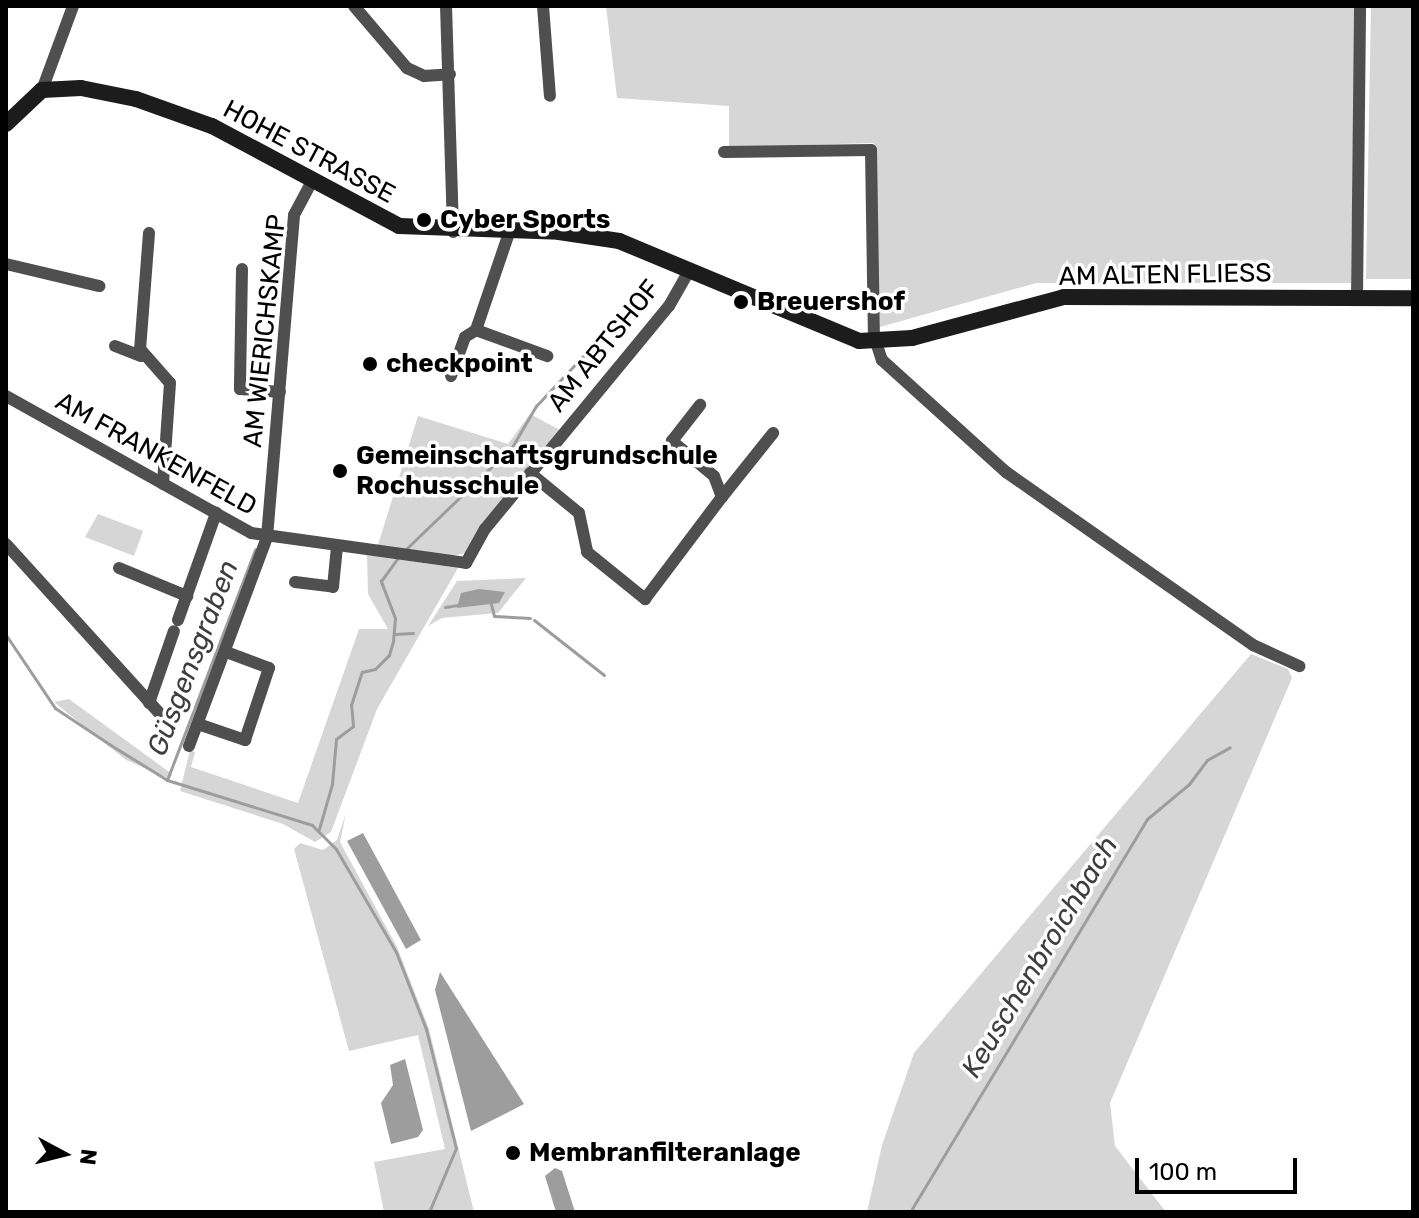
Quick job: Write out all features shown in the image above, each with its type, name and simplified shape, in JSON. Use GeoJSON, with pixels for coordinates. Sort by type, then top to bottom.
{"type":"FeatureCollection","features":[{"type":"Feature","properties":{"kind":"main road","name":"HOHE STRASSE"},"geometry":{"type":"LineString","coordinates":[[42,90],[81,88],[136,99],[212,126],[399,226],[453,232],[596,235],[816,325],[875,338]]}},
{"type":"Feature","properties":{"kind":"main road"},"geometry":{"type":"LineString","coordinates":[[6,124],[42,90]]}},
{"type":"Feature","properties":{"kind":"main road","name":"AM ALTEN FLIESS"},"geometry":{"type":"LineString","coordinates":[[875,338],[950,329],[1064,297],[1413,298]]}},
{"type":"Feature","properties":{"kind":"street"},"geometry":{"type":"LineString","coordinates":[[42,90],[73,6]]}},
{"type":"Feature","properties":{"kind":"street"},"geometry":{"type":"LineString","coordinates":[[354,6],[407,68],[424,76],[450,74]]}},
{"type":"Feature","properties":{"kind":"street"},"geometry":{"type":"LineString","coordinates":[[446,6],[453,232]]}},
{"type":"Feature","properties":{"kind":"street"},"geometry":{"type":"LineString","coordinates":[[543,6],[550,96]]}},
{"type":"Feature","properties":{"kind":"street"},"geometry":{"type":"LineString","coordinates":[[1357,298],[1360,6]]}},
{"type":"Feature","properties":{"kind":"street"},"geometry":{"type":"LineString","coordinates":[[724,152],[871,150],[875,338],[882,360],[1006,472],[1253,645],[1299,666]]}},
{"type":"Feature","properties":{"kind":"street","name":"AM WIERICHSKAMP"},"geometry":{"type":"LineString","coordinates":[[189,746],[267,537],[294,215],[312,181]]}},
{"type":"Feature","properties":{"kind":"street"},"geometry":{"type":"LineString","coordinates":[[141,356],[149,233]]}},
{"type":"Feature","properties":{"kind":"street"},"geometry":{"type":"LineString","coordinates":[[451,376],[465,337],[476,330],[509,233]]}},
{"type":"Feature","properties":{"kind":"street"},"geometry":{"type":"LineString","coordinates":[[6,264],[99,286]]}},
{"type":"Feature","properties":{"kind":"street"},"geometry":{"type":"LineString","coordinates":[[242,269],[240,389],[280,392]]}},
{"type":"Feature","properties":{"kind":"street","name":"AM ABTSHOF"},"geometry":{"type":"LineString","coordinates":[[466,563],[485,529],[669,306],[689,271]]}},
{"type":"Feature","properties":{"kind":"street"},"geometry":{"type":"LineString","coordinates":[[476,330],[547,356]]}},
{"type":"Feature","properties":{"kind":"street"},"geometry":{"type":"LineString","coordinates":[[115,346],[141,356],[163,371],[170,383],[163,484]]}},
{"type":"Feature","properties":{"kind":"street","name":"AM FRANKENFELD"},"geometry":{"type":"LineString","coordinates":[[6,396],[216,513],[267,537],[466,563]]}},
{"type":"Feature","properties":{"kind":"street"},"geometry":{"type":"LineString","coordinates":[[700,405],[672,441],[714,476],[722,497]]}},
{"type":"Feature","properties":{"kind":"street"},"geometry":{"type":"LineString","coordinates":[[530,473],[579,513],[587,552],[645,599],[773,433]]}},
{"type":"Feature","properties":{"kind":"street"},"geometry":{"type":"LineString","coordinates":[[149,703],[216,513]]}},
{"type":"Feature","properties":{"kind":"street"},"geometry":{"type":"LineString","coordinates":[[6,544],[160,714]]}},
{"type":"Feature","properties":{"kind":"street"},"geometry":{"type":"LineString","coordinates":[[295,582],[333,587],[337,547]]}},
{"type":"Feature","properties":{"kind":"street"},"geometry":{"type":"LineString","coordinates":[[119,568],[187,596]]}},
{"type":"Feature","properties":{"kind":"street"},"geometry":{"type":"LineString","coordinates":[[198,724],[245,740],[269,668],[226,652]]}},
{"type":"Feature","properties":{"kind":"shaded area"},"geometry":{"type":"Polygon","coordinates":[[[606,6],[1355,6],[1351,283],[1036,283],[880,327],[874,143],[729,147],[729,106],[617,98],[606,6]]]}},
{"type":"Feature","properties":{"kind":"shaded area"},"geometry":{"type":"Polygon","coordinates":[[[1371,6],[1413,6],[1413,279],[1366,279],[1371,6]]]}},
{"type":"Feature","properties":{"kind":"shaded area"},"geometry":{"type":"Polygon","coordinates":[[[530,414],[560,430],[466,553],[446,557],[377,548],[418,416],[508,444],[530,414]]]}},
{"type":"Feature","properties":{"kind":"shaded area"},"geometry":{"type":"Polygon","coordinates":[[[98,514],[143,531],[134,556],[85,537],[98,514]]]}},
{"type":"Feature","properties":{"kind":"shaded area"},"geometry":{"type":"Polygon","coordinates":[[[367,555],[458,568],[377,709],[331,832],[315,842],[283,824],[180,791],[190,750],[195,752],[191,767],[298,803],[359,629],[388,629],[368,594],[367,555]]]}},
{"type":"Feature","properties":{"kind":"shaded area"},"geometry":{"type":"Polygon","coordinates":[[[526,578],[498,613],[442,618],[428,626],[457,581],[526,578]]]}},
{"type":"Feature","properties":{"kind":"shaded area"},"geometry":{"type":"Polygon","coordinates":[[[479,589],[505,592],[499,603],[457,608],[461,593],[479,589]]]}},
{"type":"Feature","properties":{"kind":"shaded area"},"geometry":{"type":"Polygon","coordinates":[[[1251,654],[1288,669],[1292,678],[1110,1103],[1115,1146],[1166,1212],[867,1212],[882,1145],[914,1053],[1251,654]]]}},
{"type":"Feature","properties":{"kind":"shaded area"},"geometry":{"type":"Polygon","coordinates":[[[69,699],[172,774],[170,779],[126,760],[54,702],[69,699]]]}},
{"type":"Feature","properties":{"kind":"shaded area"},"geometry":{"type":"Polygon","coordinates":[[[346,813],[340,842],[397,947],[429,1029],[474,1212],[384,1212],[374,1162],[445,1149],[418,1035],[349,1051],[294,849],[300,843],[323,850],[337,840],[346,813]]]}},
{"type":"Feature","properties":{"kind":"shaded area"},"geometry":{"type":"Polygon","coordinates":[[[363,833],[421,940],[406,949],[347,841],[363,833]]]}},
{"type":"Feature","properties":{"kind":"shaded area"},"geometry":{"type":"Polygon","coordinates":[[[440,972],[524,1104],[471,1131],[435,990],[440,972]]]}},
{"type":"Feature","properties":{"kind":"shaded area"},"geometry":{"type":"Polygon","coordinates":[[[405,1059],[423,1130],[418,1137],[391,1144],[381,1103],[393,1085],[390,1065],[405,1059]]]}},
{"type":"Feature","properties":{"kind":"shaded area"},"geometry":{"type":"Polygon","coordinates":[[[555,1168],[562,1171],[575,1212],[556,1212],[545,1176],[555,1168]]]}},
{"type":"Feature","properties":{"kind":"waterway"},"geometry":{"type":"LineString","coordinates":[[406,549],[512,447],[536,406],[585,354]]}},
{"type":"Feature","properties":{"kind":"waterway","name":"Güsgensgraben"},"geometry":{"type":"LineString","coordinates":[[167,780],[255,549]]}},
{"type":"Feature","properties":{"kind":"waterway"},"geometry":{"type":"LineString","coordinates":[[319,829],[332,784],[336,739],[353,726],[351,705],[362,672],[375,669],[389,655],[395,618],[381,581],[398,558]]}},
{"type":"Feature","properties":{"kind":"waterway"},"geometry":{"type":"LineString","coordinates":[[491,604],[494,616],[530,618]]}},
{"type":"Feature","properties":{"kind":"waterway"},"geometry":{"type":"LineString","coordinates":[[445,607],[457,605]]}},
{"type":"Feature","properties":{"kind":"waterway"},"geometry":{"type":"LineString","coordinates":[[534,620],[604,675]]}},
{"type":"Feature","properties":{"kind":"waterway"},"geometry":{"type":"LineString","coordinates":[[394,634],[413,633]]}},
{"type":"Feature","properties":{"kind":"waterway"},"geometry":{"type":"LineString","coordinates":[[6,635],[55,708],[109,744],[167,780],[312,825],[336,849],[396,952],[426,1029],[456,1148],[429,1212]]}},
{"type":"Feature","properties":{"kind":"waterway","name":"Keuschenbroichbach"},"geometry":{"type":"LineString","coordinates":[[910,1212],[1147,819],[1189,784],[1207,760],[1230,747]]}},
{"type":"Feature","properties":{"kind":"place","name":"Cyber Sports"},"geometry":{"type":"Point","coordinates":[424,220]}},
{"type":"Feature","properties":{"kind":"place","name":"Breuershof"},"geometry":{"type":"Point","coordinates":[741,302]}},
{"type":"Feature","properties":{"kind":"place","name":"checkpoint"},"geometry":{"type":"Point","coordinates":[370,364]}},
{"type":"Feature","properties":{"kind":"place","name":"Gemeinschaftsgrundschule Rochusschule"},"geometry":{"type":"Point","coordinates":[340,471]}},
{"type":"Feature","properties":{"kind":"place","name":"Membranfilteranlage"},"geometry":{"type":"Point","coordinates":[513,1153]}}]}
